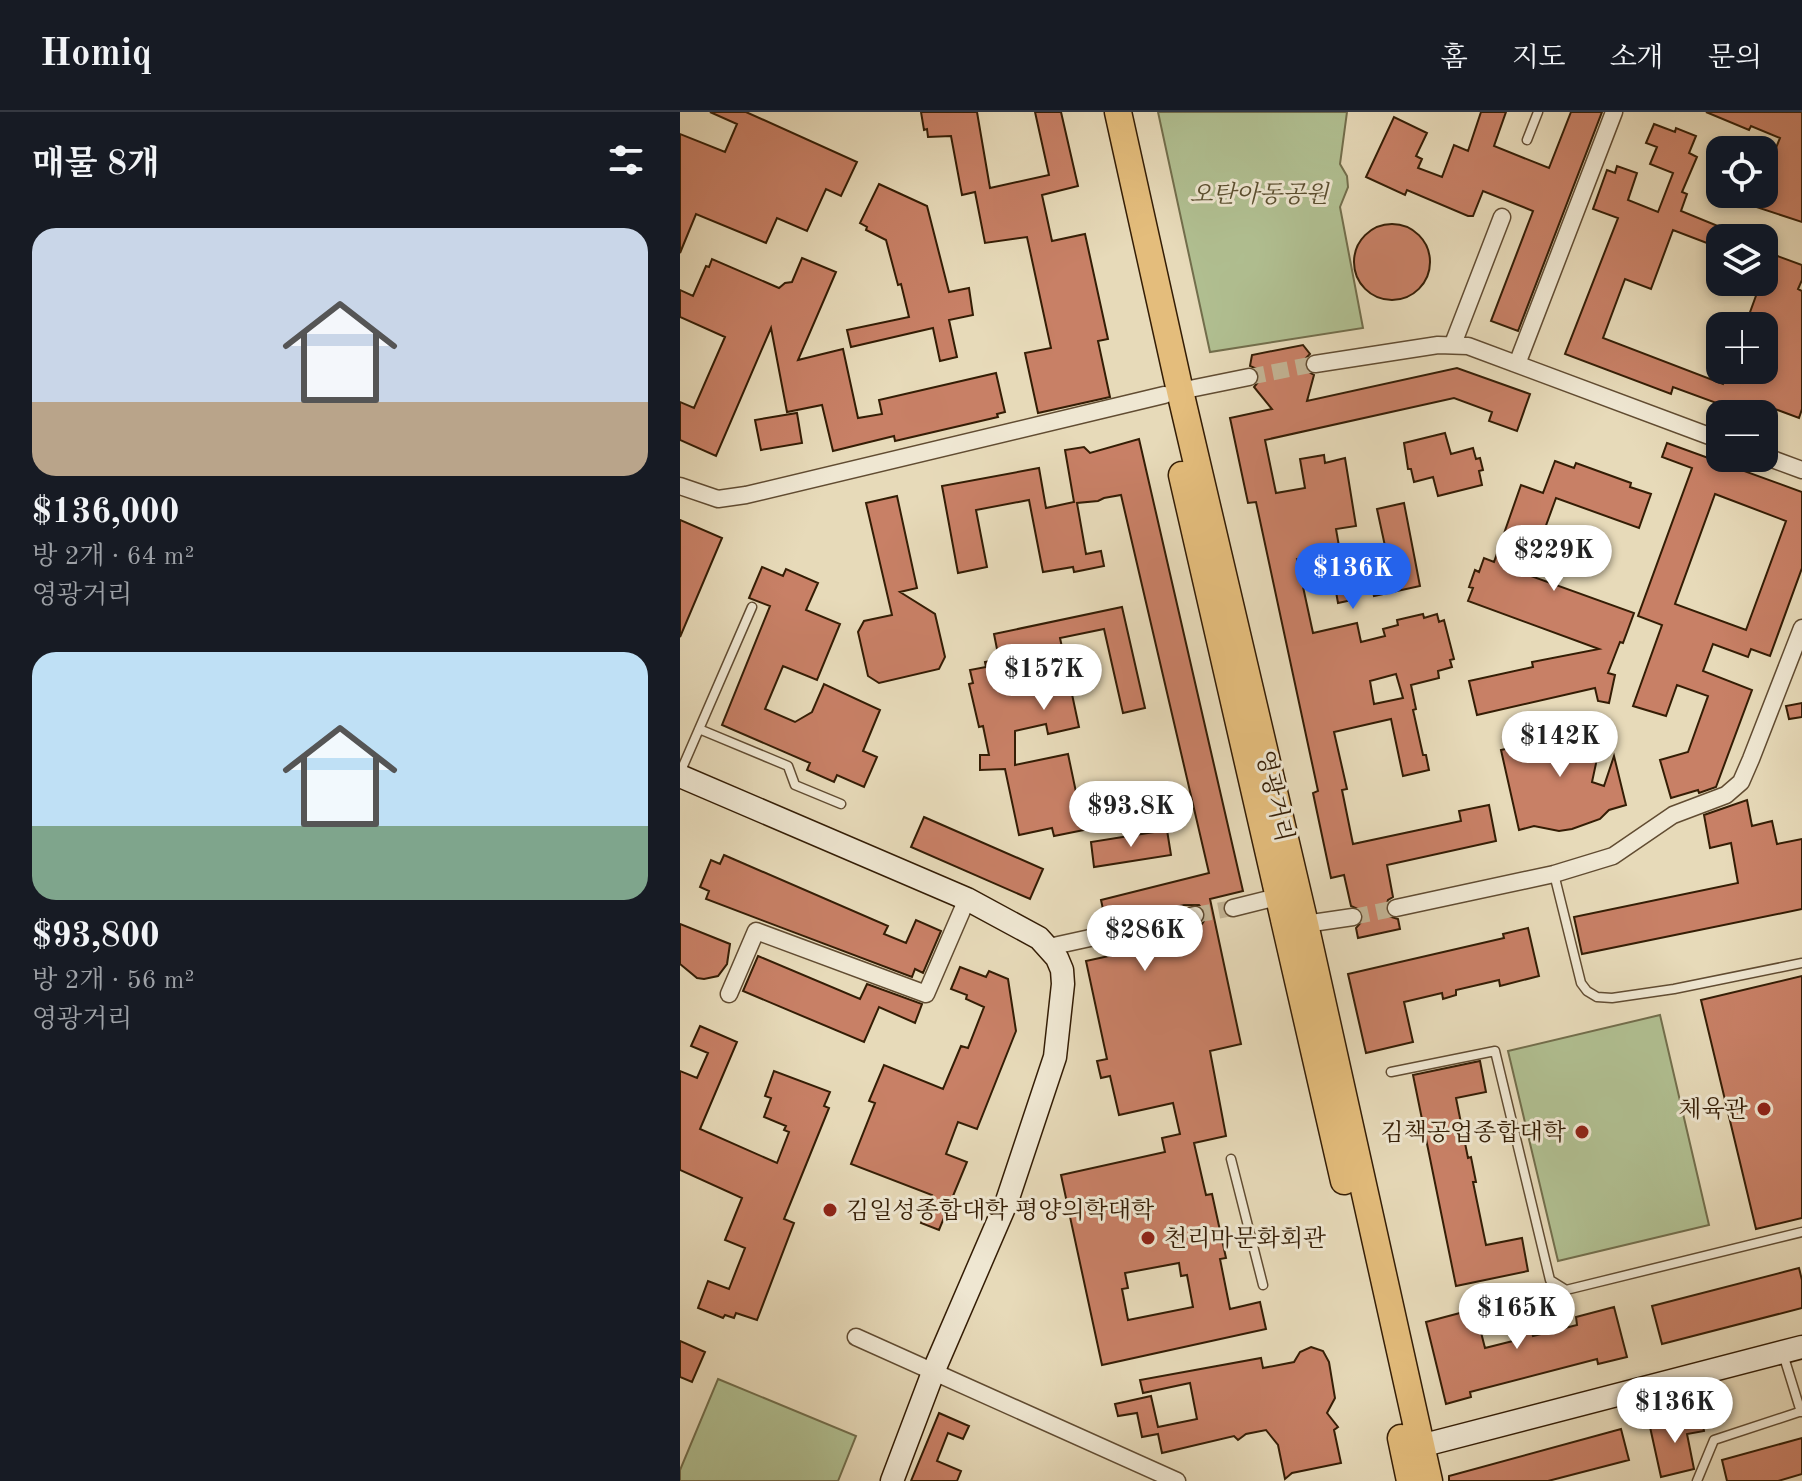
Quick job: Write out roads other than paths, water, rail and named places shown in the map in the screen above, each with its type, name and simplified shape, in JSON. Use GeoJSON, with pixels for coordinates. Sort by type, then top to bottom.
{"type":"FeatureCollection","features":[{"type":"Feature","properties":{"kind":"main road","name":"영광거리"},"geometry":{"type":"LineString","coordinates":[[1101,112],[1305,924],[1412,1448],[1410,1481]]}},
{"type":"Feature","properties":{"kind":"main road","name":"영광거리"},"geometry":{"type":"LineString","coordinates":[[1118,112],[1172,393],[1277,897],[1349,1202],[1412,1448],[1429,1481]]}},
{"type":"Feature","properties":{"kind":"street"},"geometry":{"type":"LineString","coordinates":[[1517,364],[1614,112]]}},
{"type":"Feature","properties":{"kind":"street"},"geometry":{"type":"LineString","coordinates":[[1453,344],[1502,217]]}},
{"type":"Feature","properties":{"kind":"street"},"geometry":{"type":"LineString","coordinates":[[1315,364],[1453,344],[1468,346],[1706,435]]}},
{"type":"Feature","properties":{"kind":"street"},"geometry":{"type":"LineString","coordinates":[[680,486],[718,499],[746,495],[1249,377]]}},
{"type":"Feature","properties":{"kind":"street"},"geometry":{"type":"LineString","coordinates":[[1778,461],[1802,470]]}},
{"type":"Feature","properties":{"kind":"street"},"geometry":{"type":"LineString","coordinates":[[1396,908],[1554,874],[1613,856],[1673,815],[1726,795],[1741,782],[1802,628]]}},
{"type":"Feature","properties":{"kind":"street"},"geometry":{"type":"LineString","coordinates":[[680,774],[967,899],[1026,929],[1049,947],[1057,958],[1063,984],[1055,1057],[1007,1201],[934,1370],[892,1481]]}},
{"type":"Feature","properties":{"kind":"street"},"geometry":{"type":"LineString","coordinates":[[1233,908],[1277,897]]}},
{"type":"Feature","properties":{"kind":"street"},"geometry":{"type":"LineString","coordinates":[[729,994],[756,931],[926,994],[967,899]]}},
{"type":"Feature","properties":{"kind":"street"},"geometry":{"type":"LineString","coordinates":[[1049,947],[1195,915]]}},
{"type":"Feature","properties":{"kind":"street"},"geometry":{"type":"LineString","coordinates":[[1305,924],[1353,917]]}},
{"type":"Feature","properties":{"kind":"street"},"geometry":{"type":"LineString","coordinates":[[856,1337],[1177,1481]]}},
{"type":"Feature","properties":{"kind":"street"},"geometry":{"type":"LineString","coordinates":[[1412,1448],[1792,1349]]}},
{"type":"Feature","properties":{"kind":"lane"},"geometry":{"type":"LineString","coordinates":[[1527,140],[1538,112]]}},
{"type":"Feature","properties":{"kind":"lane"},"geometry":{"type":"LineString","coordinates":[[680,774],[752,607]]}},
{"type":"Feature","properties":{"kind":"lane"},"geometry":{"type":"LineString","coordinates":[[699,729],[788,766],[795,785],[841,804]]}},
{"type":"Feature","properties":{"kind":"lane"},"geometry":{"type":"LineString","coordinates":[[1554,874],[1581,983],[1597,997],[1612,998],[1674,989],[1802,963]]}},
{"type":"Feature","properties":{"kind":"lane"},"geometry":{"type":"LineString","coordinates":[[1391,1072],[1495,1051],[1550,1280],[1566,1290],[1802,1232]]}},
{"type":"Feature","properties":{"kind":"lane"},"geometry":{"type":"LineString","coordinates":[[1231,1159],[1263,1285]]}},
{"type":"Feature","properties":{"kind":"lane"},"geometry":{"type":"LineString","coordinates":[[1697,1481],[1714,1440],[1801,1412],[1792,1349]]}},
{"type":"Feature","properties":{"kind":"tunnel"},"geometry":{"type":"LineString","coordinates":[[1249,377],[1315,364]]}},
{"type":"Feature","properties":{"kind":"tunnel"},"geometry":{"type":"LineString","coordinates":[[1195,915],[1233,908]]}},
{"type":"Feature","properties":{"kind":"tunnel"},"geometry":{"type":"LineString","coordinates":[[1353,917],[1396,908]]}},
{"type":"Feature","properties":{"kind":"place","name":"체육관"},"geometry":{"type":"Point","coordinates":[1764,1109]}},
{"type":"Feature","properties":{"kind":"place","name":"김책공업종합대학"},"geometry":{"type":"Point","coordinates":[1582,1132]}},
{"type":"Feature","properties":{"kind":"place","name":"김일성종합대학 평양의학대학"},"geometry":{"type":"Point","coordinates":[830,1210]}},
{"type":"Feature","properties":{"kind":"place","name":"천리마문화회관"},"geometry":{"type":"Point","coordinates":[1148,1238]}},
{"type":"Feature","properties":{"kind":"park label","name":"오탄아동공원"},"geometry":{"type":"Point","coordinates":[1259,194]}}]}
